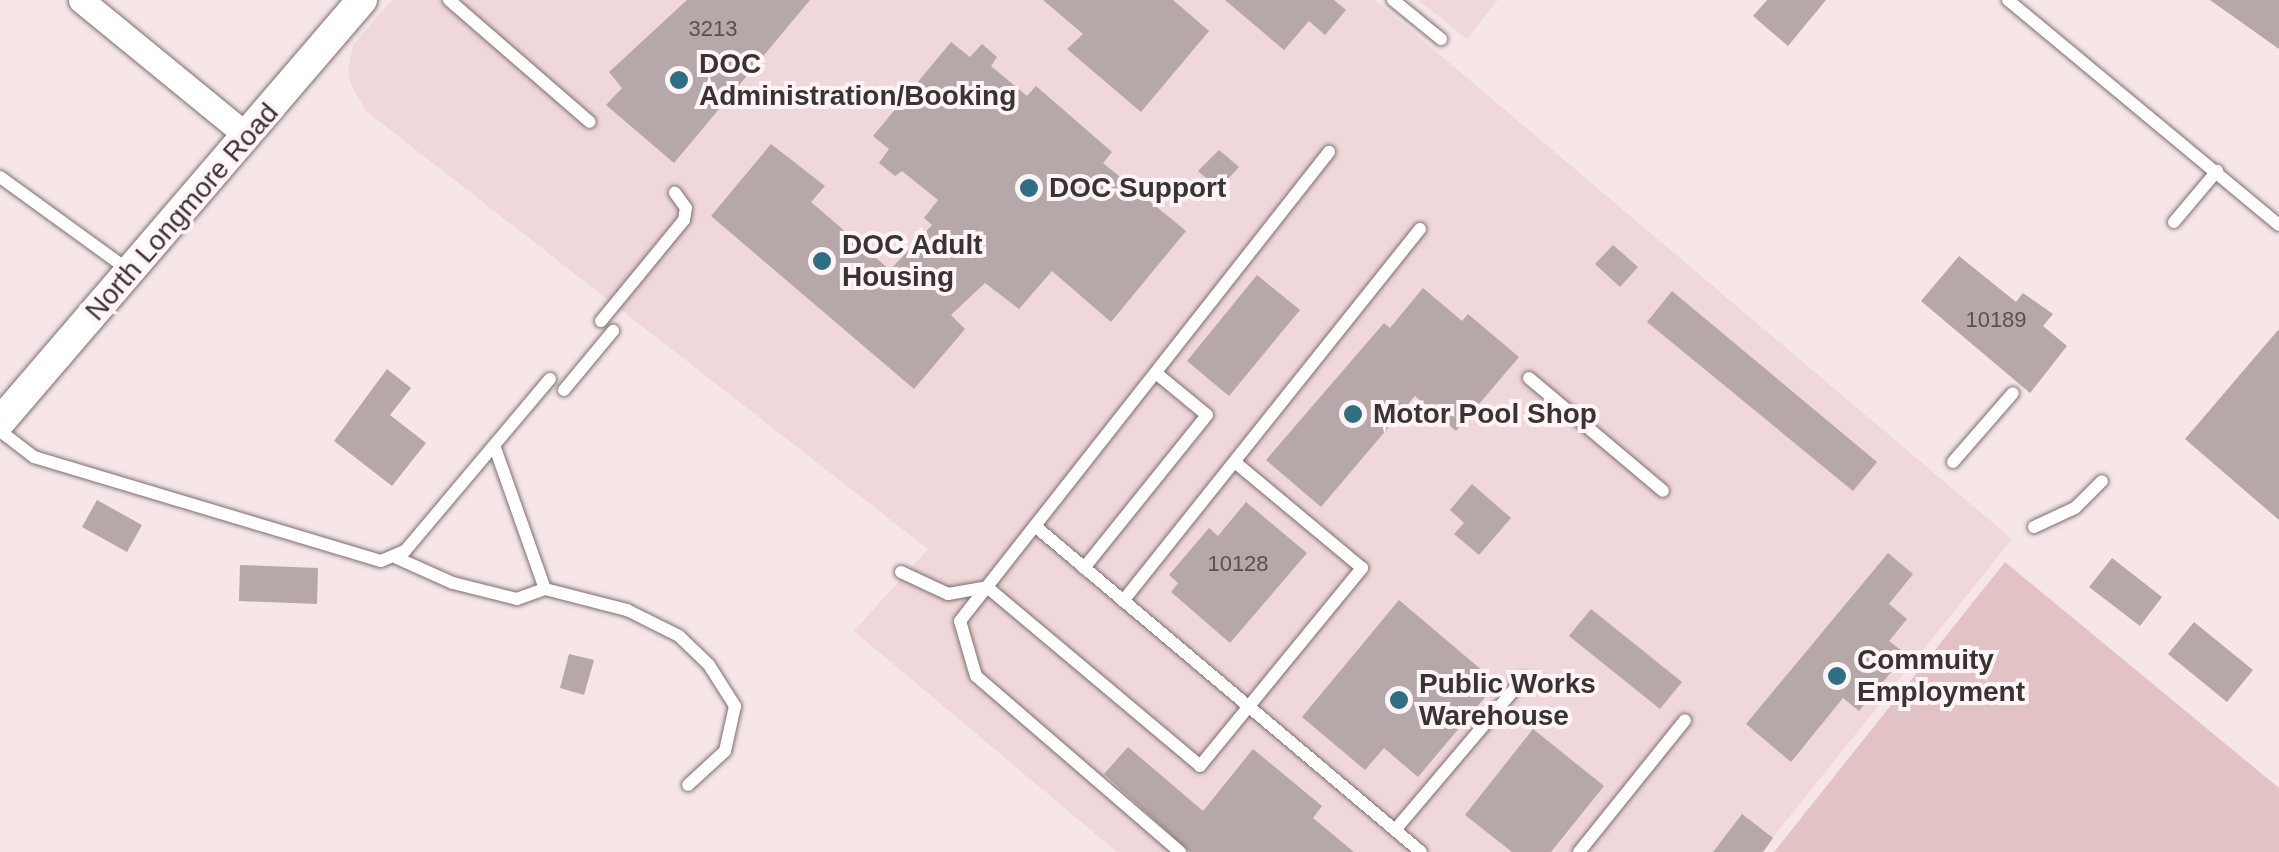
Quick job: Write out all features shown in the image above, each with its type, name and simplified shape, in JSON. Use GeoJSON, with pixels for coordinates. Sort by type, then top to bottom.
{"type":"FeatureCollection","features":[{"type":"Feature","properties":{"kind":"street"},"geometry":{"type":"LineString","coordinates":[[81,0],[247,136]]}},
{"type":"Feature","properties":{"kind":"street","name":"North Longmore Road"},"geometry":{"type":"LineString","coordinates":[[0,422],[362,0]]}},
{"type":"Feature","properties":{"kind":"lane"},"geometry":{"type":"LineString","coordinates":[[449,0],[590,122]]}},
{"type":"Feature","properties":{"kind":"lane"},"geometry":{"type":"LineString","coordinates":[[1393,0],[1440,40]]}},
{"type":"Feature","properties":{"kind":"lane"},"geometry":{"type":"LineString","coordinates":[[2008,0],[2279,225]]}},
{"type":"Feature","properties":{"kind":"lane"},"geometry":{"type":"LineString","coordinates":[[1180,852],[976,676],[960,621],[1329,152]]}},
{"type":"Feature","properties":{"kind":"lane"},"geometry":{"type":"LineString","coordinates":[[2174,222],[2217,171]]}},
{"type":"Feature","properties":{"kind":"lane"},"geometry":{"type":"LineString","coordinates":[[0,177],[131,271]]}},
{"type":"Feature","properties":{"kind":"lane"},"geometry":{"type":"LineString","coordinates":[[601,321],[684,220],[686,208],[675,193]]}},
{"type":"Feature","properties":{"kind":"lane"},"geometry":{"type":"LineString","coordinates":[[1123,601],[1420,229]]}},
{"type":"Feature","properties":{"kind":"lane"},"geometry":{"type":"LineString","coordinates":[[564,390],[613,331]]}},
{"type":"Feature","properties":{"kind":"lane"},"geometry":{"type":"LineString","coordinates":[[1084,568],[1207,416],[1156,373]]}},
{"type":"Feature","properties":{"kind":"lane"},"geometry":{"type":"LineString","coordinates":[[1529,378],[1663,491]]}},
{"type":"Feature","properties":{"kind":"lane"},"geometry":{"type":"LineString","coordinates":[[0,431],[34,457],[152,496],[382,561],[396,558],[495,448],[550,379]]}},
{"type":"Feature","properties":{"kind":"lane"},"geometry":{"type":"LineString","coordinates":[[1954,462],[2014,393]]}},
{"type":"Feature","properties":{"kind":"lane"},"geometry":{"type":"LineString","coordinates":[[495,448],[546,589]]}},
{"type":"Feature","properties":{"kind":"lane"},"geometry":{"type":"LineString","coordinates":[[901,572],[948,594],[986,588],[1200,766],[1362,568],[1234,462]]}},
{"type":"Feature","properties":{"kind":"lane"},"geometry":{"type":"LineString","coordinates":[[2034,527],[2075,508],[2102,481]]}},
{"type":"Feature","properties":{"kind":"lane"},"geometry":{"type":"LineString","coordinates":[[1035,526],[1421,852]]}},
{"type":"Feature","properties":{"kind":"lane"},"geometry":{"type":"LineString","coordinates":[[396,558],[452,583],[517,599],[546,589],[627,610],[679,636],[710,665],[735,706],[725,751],[688,785]]}},
{"type":"Feature","properties":{"kind":"lane"},"geometry":{"type":"LineString","coordinates":[[1395,830],[1524,679]]}},
{"type":"Feature","properties":{"kind":"lane"},"geometry":{"type":"LineString","coordinates":[[1579,852],[1685,720]]}},
{"type":"Feature","properties":{"kind":"shaded area"},"geometry":{"type":"Polygon","coordinates":[[[392,0],[1375,0],[2012,539],[1761,852],[1117,852],[854,631],[928,549],[366,111],[351,85],[348,70],[353,45],[392,0]]]}},
{"type":"Feature","properties":{"kind":"shaded area"},"geometry":{"type":"Polygon","coordinates":[[[1418,0],[1498,0],[1467,39],[1418,0]]]}},
{"type":"Feature","properties":{"kind":"shaded area"},"geometry":{"type":"Polygon","coordinates":[[[2005,562],[2279,788],[2279,852],[1774,852],[2005,562]]]}},
{"type":"Feature","properties":{"kind":"building","name":"DOC Administration/Booking"},"geometry":{"type":"Polygon","coordinates":[[[687,0],[810,0],[674,163],[606,105],[622,88],[609,72],[687,0]]]}},
{"type":"Feature","properties":{"kind":"building"},"geometry":{"type":"Polygon","coordinates":[[[1043,0],[1173,0],[1209,31],[1141,112],[1067,49],[1083,34],[1043,0]]]}},
{"type":"Feature","properties":{"kind":"building"},"geometry":{"type":"Polygon","coordinates":[[[1225,0],[1334,0],[1346,10],[1325,35],[1309,21],[1284,50],[1225,0]]]}},
{"type":"Feature","properties":{"kind":"building"},"geometry":{"type":"Polygon","coordinates":[[[1767,0],[1826,0],[1788,46],[1753,16],[1767,0]]]}},
{"type":"Feature","properties":{"kind":"building"},"geometry":{"type":"Polygon","coordinates":[[[2210,0],[2279,0],[2279,49],[2210,0]]]}},
{"type":"Feature","properties":{"kind":"building","name":"DOC Support"},"geometry":{"type":"Polygon","coordinates":[[[951,42],[970,57],[982,44],[997,57],[991,66],[1027,96],[1036,86],[1112,152],[1103,163],[1186,231],[1111,322],[1052,271],[1019,309],[985,283],[951,315],[965,329],[914,389],[711,216],[771,144],[825,186],[811,202],[890,270],[932,225],[924,218],[938,200],[902,171],[895,176],[879,163],[889,149],[873,136],[951,42]]]}},
{"type":"Feature","properties":{"kind":"building"},"geometry":{"type":"Polygon","coordinates":[[[1219,150],[1239,167],[1219,189],[1198,171],[1219,150]]]}},
{"type":"Feature","properties":{"kind":"building"},"geometry":{"type":"Polygon","coordinates":[[[1613,245],[1638,267],[1620,287],[1595,264],[1613,245]]]}},
{"type":"Feature","properties":{"kind":"building"},"geometry":{"type":"Polygon","coordinates":[[[1959,256],[2016,302],[2023,293],[2053,314],[2043,326],[2067,346],[2030,393],[1921,301],[1959,256]]]}},
{"type":"Feature","properties":{"kind":"building"},"geometry":{"type":"Polygon","coordinates":[[[1257,275],[1300,310],[1229,396],[1187,361],[1257,275]]]}},
{"type":"Feature","properties":{"kind":"building","name":"Motor Pool Shop"},"geometry":{"type":"Polygon","coordinates":[[[1423,288],[1462,321],[1468,314],[1519,357],[1456,431],[1415,396],[1321,507],[1266,460],[1384,323],[1390,328],[1423,288]]]}},
{"type":"Feature","properties":{"kind":"building"},"geometry":{"type":"Polygon","coordinates":[[[1672,291],[1877,462],[1853,491],[1647,322],[1672,291]]]}},
{"type":"Feature","properties":{"kind":"building"},"geometry":{"type":"Polygon","coordinates":[[[2279,329],[2279,520],[2185,439],[2279,329]]]}},
{"type":"Feature","properties":{"kind":"building"},"geometry":{"type":"Polygon","coordinates":[[[387,369],[411,388],[390,415],[426,443],[392,486],[334,441],[387,369]]]}},
{"type":"Feature","properties":{"kind":"building"},"geometry":{"type":"Polygon","coordinates":[[[1472,484],[1511,518],[1479,555],[1454,534],[1464,523],[1450,510],[1472,484]]]}},
{"type":"Feature","properties":{"kind":"building"},"geometry":{"type":"Polygon","coordinates":[[[97,500],[142,525],[127,552],[82,527],[97,500]]]}},
{"type":"Feature","properties":{"kind":"building"},"geometry":{"type":"Polygon","coordinates":[[[1246,502],[1307,553],[1230,643],[1171,592],[1178,583],[1169,575],[1209,528],[1218,536],[1246,502]]]}},
{"type":"Feature","properties":{"kind":"building","name":"Commuity Employment"},"geometry":{"type":"Polygon","coordinates":[[[1888,553],[1913,574],[1889,604],[1907,619],[1889,641],[1906,654],[1859,711],[1843,698],[1791,762],[1746,724],[1888,553]]]}},
{"type":"Feature","properties":{"kind":"building"},"geometry":{"type":"Polygon","coordinates":[[[2112,558],[2162,597],[2140,626],[2089,587],[2112,558]]]}},
{"type":"Feature","properties":{"kind":"building"},"geometry":{"type":"Polygon","coordinates":[[[240,565],[318,568],[317,604],[239,601],[240,565]]]}},
{"type":"Feature","properties":{"kind":"building","name":"Public Works Warehouse"},"geometry":{"type":"Polygon","coordinates":[[[1399,600],[1497,683],[1418,777],[1384,748],[1365,770],[1302,717],[1399,600]]]}},
{"type":"Feature","properties":{"kind":"building"},"geometry":{"type":"Polygon","coordinates":[[[1591,609],[1682,682],[1660,709],[1569,636],[1591,609]]]}},
{"type":"Feature","properties":{"kind":"building"},"geometry":{"type":"Polygon","coordinates":[[[2194,622],[2253,670],[2227,702],[2168,654],[2194,622]]]}},
{"type":"Feature","properties":{"kind":"building"},"geometry":{"type":"Polygon","coordinates":[[[569,654],[594,660],[584,695],[560,688],[569,654]]]}},
{"type":"Feature","properties":{"kind":"building"},"geometry":{"type":"Polygon","coordinates":[[[1533,729],[1604,786],[1551,852],[1512,852],[1465,815],[1533,729]]]}},
{"type":"Feature","properties":{"kind":"building"},"geometry":{"type":"Polygon","coordinates":[[[1128,747],[1203,811],[1253,749],[1322,806],[1313,818],[1354,852],[1190,852],[1104,774],[1128,747]]]}},
{"type":"Feature","properties":{"kind":"building"},"geometry":{"type":"Polygon","coordinates":[[[1742,814],[1773,838],[1763,852],[1713,852],[1742,814]]]}},
{"type":"Feature","properties":{"kind":"place","name":"DOC Administration/Booking"},"geometry":{"type":"Point","coordinates":[679,80]}},
{"type":"Feature","properties":{"kind":"place","name":"DOC Support"},"geometry":{"type":"Point","coordinates":[1029,188]}},
{"type":"Feature","properties":{"kind":"place","name":"DOC Adult Housing"},"geometry":{"type":"Point","coordinates":[822,261]}},
{"type":"Feature","properties":{"kind":"place","name":"Motor Pool Shop"},"geometry":{"type":"Point","coordinates":[1353,414]}},
{"type":"Feature","properties":{"kind":"place","name":"Commuity Employment"},"geometry":{"type":"Point","coordinates":[1837,676]}},
{"type":"Feature","properties":{"kind":"place","name":"Public Works Warehouse"},"geometry":{"type":"Point","coordinates":[1399,700]}}]}
